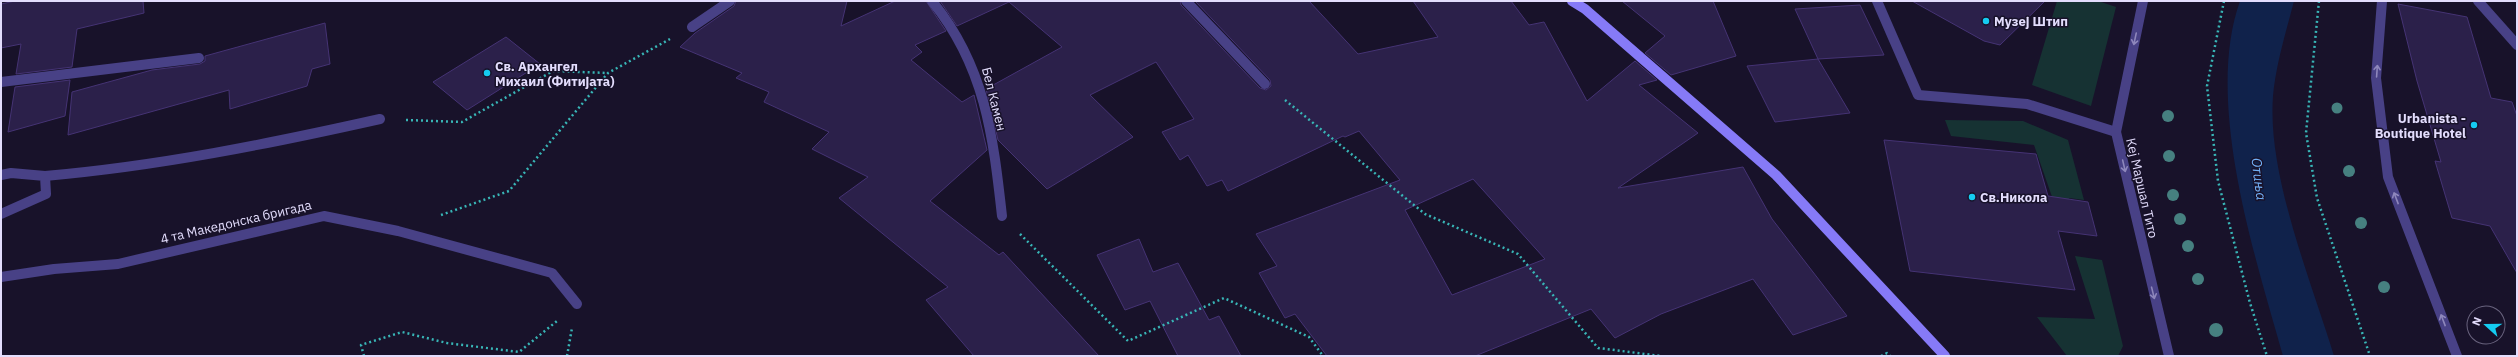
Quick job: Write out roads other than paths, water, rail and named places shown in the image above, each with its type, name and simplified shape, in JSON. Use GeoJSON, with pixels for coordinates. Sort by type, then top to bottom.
{"type":"FeatureCollection","features":[{"type":"Feature","properties":{"kind":"main road"},"geometry":{"type":"LineString","coordinates":[[1572,1],[1584,9],[1661,74],[1776,175],[1945,356]]}},
{"type":"Feature","properties":{"kind":"street"},"geometry":{"type":"LineString","coordinates":[[692,27],[730,1]]}},
{"type":"Feature","properties":{"kind":"street","name":"Бел Камен"},"geometry":{"type":"LineString","coordinates":[[932,1],[947,16],[974,68],[995,155],[1002,216]]}},
{"type":"Feature","properties":{"kind":"street"},"geometry":{"type":"LineString","coordinates":[[1186,1],[1265,84]]}},
{"type":"Feature","properties":{"kind":"street"},"geometry":{"type":"LineString","coordinates":[[1877,1],[1918,95],[2027,104],[2116,132]]}},
{"type":"Feature","properties":{"kind":"street","name":"Кеј Маршал Тито"},"geometry":{"type":"LineString","coordinates":[[2143,1],[2116,132],[2169,356]]}},
{"type":"Feature","properties":{"kind":"street"},"geometry":{"type":"LineString","coordinates":[[2382,1],[2376,78],[2388,177],[2457,356]]}},
{"type":"Feature","properties":{"kind":"street"},"geometry":{"type":"LineString","coordinates":[[2478,1],[2517,45]]}},
{"type":"Feature","properties":{"kind":"street"},"geometry":{"type":"LineString","coordinates":[[1,82],[199,58]]}},
{"type":"Feature","properties":{"kind":"street"},"geometry":{"type":"LineString","coordinates":[[1,175],[11,173],[45,176],[103,171],[240,150],[380,119]]}},
{"type":"Feature","properties":{"kind":"street"},"geometry":{"type":"LineString","coordinates":[[1,214],[46,194],[45,176]]}},
{"type":"Feature","properties":{"kind":"street","name":"4 та Македонска бригада"},"geometry":{"type":"LineString","coordinates":[[1,277],[54,269],[118,264],[324,216],[414,235],[552,273],[577,304]]}},
{"type":"Feature","properties":{"kind":"water","name":"Отиња"},"geometry":{"type":"Polygon","coordinates":[[[2240,1],[2294,1],[2276,72],[2273,96],[2273,127],[2277,159],[2293,227],[2334,356],[2283,356],[2259,273],[2238,179],[2230,131],[2228,85],[2230,41],[2240,1]]]}},
{"type":"Feature","properties":{"kind":"place","name":"Музеј Штип"},"geometry":{"type":"Point","coordinates":[1986,21]}},
{"type":"Feature","properties":{"kind":"place","name":"Св. Архангел Михаил (Фитијата)"},"geometry":{"type":"Point","coordinates":[487,73]}},
{"type":"Feature","properties":{"kind":"place","name":"Urbanista - Boutique Hotel"},"geometry":{"type":"Point","coordinates":[2474,125]}},
{"type":"Feature","properties":{"kind":"place","name":"Св.Никола"},"geometry":{"type":"Point","coordinates":[1972,197]}}]}
